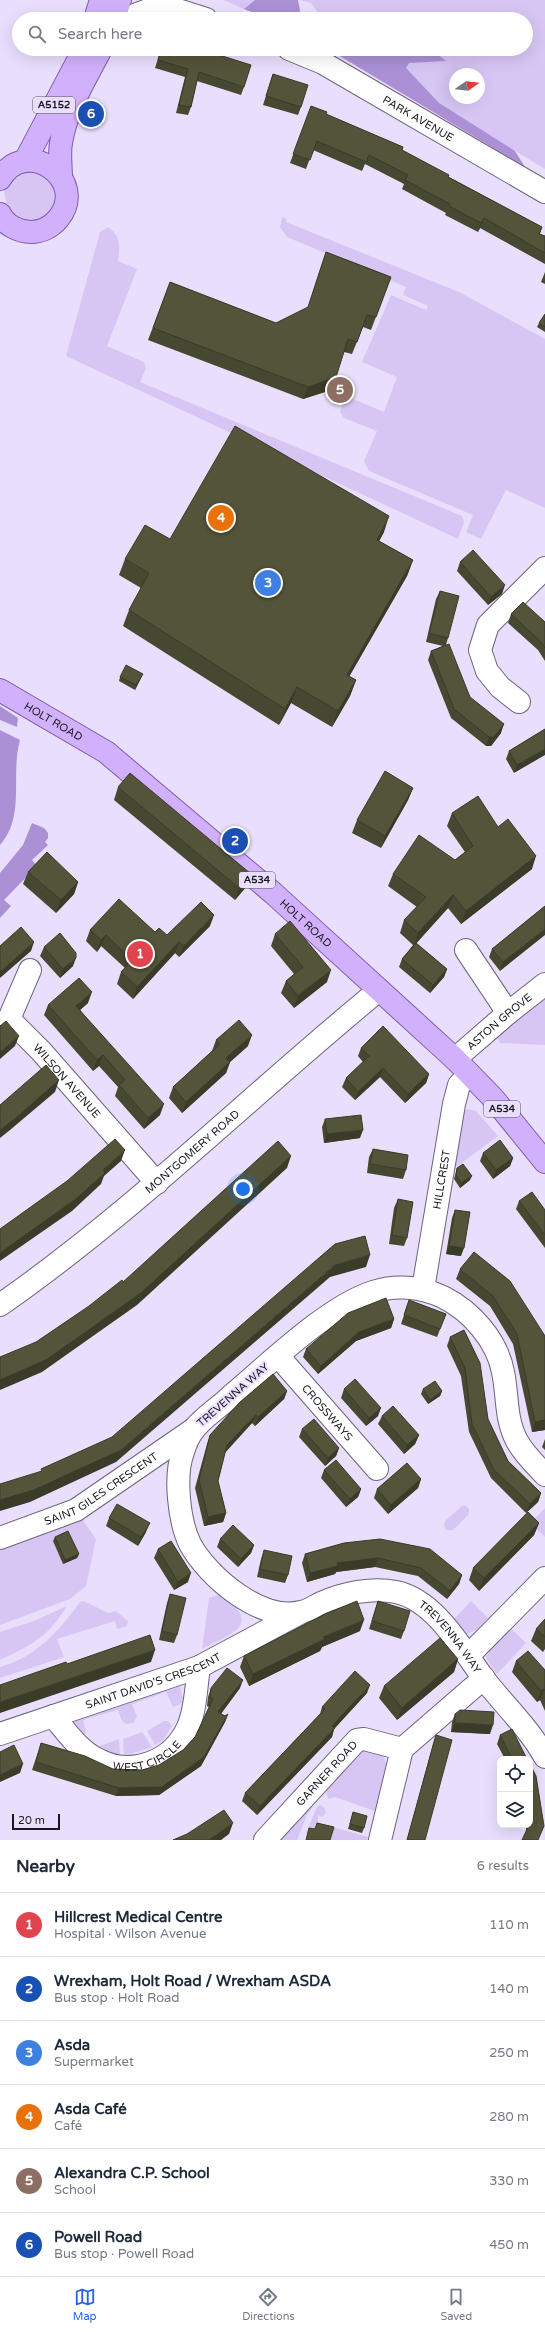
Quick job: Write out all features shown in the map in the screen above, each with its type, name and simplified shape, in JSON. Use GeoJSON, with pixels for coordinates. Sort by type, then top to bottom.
{"type":"FeatureCollection","features":[{"type":"Feature","properties":{"kind":"main road"},"geometry":{"type":"LineString","coordinates":[[97,12],[101,0]]}},
{"type":"Feature","properties":{"kind":"main road"},"geometry":{"type":"LineString","coordinates":[[116,12],[120,0]]}},
{"type":"Feature","properties":{"kind":"main road","name":"A5152"},"geometry":{"type":"LineString","coordinates":[[25,161],[80,56]]}},
{"type":"Feature","properties":{"kind":"main road","name":"A5152"},"geometry":{"type":"LineString","coordinates":[[61,178],[61,144],[63,135],[75,98],[97,56]]}},
{"type":"Feature","properties":{"kind":"main road"},"geometry":{"type":"LineString","coordinates":[[0,179],[7,170],[25,161],[45,164],[61,178],[66,197],[61,215],[47,228],[38,231],[10,232],[10,225],[0,214]]}},
{"type":"Feature","properties":{"kind":"main road","name":"HOLT ROAD"},"geometry":{"type":"LineString","coordinates":[[0,690],[106,752],[273,893],[462,1067],[493,1098],[545,1162]]}},
{"type":"Feature","properties":{"kind":"street"},"geometry":{"type":"LineString","coordinates":[[141,12],[160,3],[186,12]]}},
{"type":"Feature","properties":{"kind":"street","name":"PARK AVENUE"},"geometry":{"type":"LineString","coordinates":[[306,56],[324,63],[545,192]]}},
{"type":"Feature","properties":{"kind":"street"},"geometry":{"type":"LineString","coordinates":[[519,702],[500,687],[486,671],[480,650],[488,625],[545,568]]}},
{"type":"Feature","properties":{"kind":"street"},"geometry":{"type":"LineString","coordinates":[[466,950],[508,1013]]}},
{"type":"Feature","properties":{"kind":"street","name":"WILSON AVENUE"},"geometry":{"type":"LineString","coordinates":[[30,970],[9,1019],[41,1051],[158,1183]]}},
{"type":"Feature","properties":{"kind":"street","name":"ASTON GROVE"},"geometry":{"type":"LineString","coordinates":[[462,1067],[508,1013],[545,984]]}},
{"type":"Feature","properties":{"kind":"street","name":"MONTGOMERY ROAD"},"geometry":{"type":"LineString","coordinates":[[0,1305],[158,1183],[325,1034],[379,990]]}},
{"type":"Feature","properties":{"kind":"street","name":"HILLCREST"},"geometry":{"type":"LineString","coordinates":[[423,1289],[454,1104],[462,1067]]}},
{"type":"Feature","properties":{"kind":"street","name":"TREVENNA WAY"},"geometry":{"type":"LineString","coordinates":[[545,1475],[529,1459],[516,1440],[508,1419],[503,1370],[495,1348],[466,1312],[446,1299],[423,1289],[401,1287],[376,1290],[341,1307],[278,1356],[195,1428],[182,1454],[179,1502],[182,1520],[191,1545],[217,1577],[236,1594],[273,1611],[300,1613],[346,1594],[379,1590],[397,1592],[412,1598],[427,1607],[469,1655],[484,1678],[537,1743],[545,1757]]}},
{"type":"Feature","properties":{"kind":"street","name":"CROSSWAYS"},"geometry":{"type":"LineString","coordinates":[[278,1356],[377,1469]]}},
{"type":"Feature","properties":{"kind":"street","name":"SAINT GILES CRESCENT"},"geometry":{"type":"LineString","coordinates":[[0,1538],[76,1510],[195,1428]]}},
{"type":"Feature","properties":{"kind":"street"},"geometry":{"type":"LineString","coordinates":[[469,1655],[545,1578]]}},
{"type":"Feature","properties":{"kind":"street","name":"SAINT DAVID'S CRESCENT"},"geometry":{"type":"LineString","coordinates":[[0,1734],[199,1667],[300,1613]]}},
{"type":"Feature","properties":{"kind":"street","name":"WEST CIRCLE"},"geometry":{"type":"LineString","coordinates":[[53,1716],[80,1746],[99,1760],[120,1767],[145,1765],[165,1755],[182,1739],[189,1725],[199,1667]]}},
{"type":"Feature","properties":{"kind":"street"},"geometry":{"type":"LineString","coordinates":[[380,1840],[402,1749],[484,1678]]}},
{"type":"Feature","properties":{"kind":"street","name":"GARNER ROAD"},"geometry":{"type":"LineString","coordinates":[[265,1840],[357,1740],[364,1739],[402,1749]]}},
{"type":"Feature","properties":{"kind":"shaded area"},"geometry":{"type":"Polygon","coordinates":[[[223,0],[255,0],[244,9],[223,0]]]}},
{"type":"Feature","properties":{"kind":"shaded area"},"geometry":{"type":"Polygon","coordinates":[[[255,0],[298,0],[300,12],[252,12],[244,9],[255,0]]]}},
{"type":"Feature","properties":{"kind":"shaded area"},"geometry":{"type":"Polygon","coordinates":[[[299,0],[545,0],[545,169],[359,56],[533,56],[533,12],[318,12],[311,3],[299,0]]]}},
{"type":"Feature","properties":{"kind":"shaded area"},"geometry":{"type":"Polygon","coordinates":[[[340,56],[440,56],[446,61],[409,63],[406,68],[439,103],[515,151],[525,167],[340,56]]]}},
{"type":"Feature","properties":{"kind":"shaded area"},"geometry":{"type":"Polygon","coordinates":[[[42,170],[58,191],[56,208],[48,218],[39,222],[30,222],[14,214],[8,206],[5,197],[5,186],[16,172],[42,170]]]}},
{"type":"Feature","properties":{"kind":"shaded area"},"geometry":{"type":"Polygon","coordinates":[[[282,217],[287,219],[286,222],[459,292],[545,339],[545,508],[506,490],[481,539],[466,532],[473,515],[369,471],[364,461],[377,431],[344,418],[340,412],[343,402],[353,399],[384,412],[397,377],[362,362],[391,295],[426,310],[428,306],[403,295],[406,287],[287,237],[280,227],[282,217]]]}},
{"type":"Feature","properties":{"kind":"shaded area"},"geometry":{"type":"Polygon","coordinates":[[[108,227],[115,234],[119,242],[118,261],[137,269],[107,346],[144,362],[146,368],[140,382],[462,516],[464,522],[458,539],[66,356],[100,232],[108,227]]]}},
{"type":"Feature","properties":{"kind":"shaded area"},"geometry":{"type":"Polygon","coordinates":[[[0,706],[18,718],[17,727],[0,720],[0,706]]]}},
{"type":"Feature","properties":{"kind":"shaded area"},"geometry":{"type":"Polygon","coordinates":[[[0,730],[20,740],[17,753],[16,795],[13,821],[8,834],[0,845],[0,730]]]}},
{"type":"Feature","properties":{"kind":"shaded area"},"geometry":{"type":"Polygon","coordinates":[[[32,823],[44,828],[48,833],[48,838],[45,842],[48,845],[32,860],[37,866],[4,900],[11,906],[0,918],[0,873],[23,845],[32,823]]]}},
{"type":"Feature","properties":{"kind":"shaded area"},"geometry":{"type":"Polygon","coordinates":[[[545,993],[545,1045],[500,1043],[497,1037],[545,993]]]}},
{"type":"Feature","properties":{"kind":"shaded area"},"geometry":{"type":"Polygon","coordinates":[[[468,1109],[476,1111],[498,1136],[448,1173],[461,1112],[468,1109]]]}},
{"type":"Feature","properties":{"kind":"shaded area"},"geometry":{"type":"Polygon","coordinates":[[[465,1505],[469,1509],[469,1514],[453,1530],[446,1530],[444,1525],[445,1521],[465,1505]]]}},
{"type":"Feature","properties":{"kind":"shaded area"},"geometry":{"type":"Polygon","coordinates":[[[545,1508],[545,1537],[528,1522],[533,1521],[545,1508]]]}},
{"type":"Feature","properties":{"kind":"shaded area"},"geometry":{"type":"Polygon","coordinates":[[[76,1510],[96,1539],[86,1586],[70,1599],[0,1625],[0,1538],[76,1510]]]}},
{"type":"Feature","properties":{"kind":"shaded area"},"geometry":{"type":"Polygon","coordinates":[[[221,1594],[234,1605],[240,1613],[242,1621],[233,1633],[202,1649],[209,1598],[221,1594]]]}},
{"type":"Feature","properties":{"kind":"shaded area"},"geometry":{"type":"Polygon","coordinates":[[[84,1601],[108,1613],[116,1611],[128,1621],[127,1626],[117,1629],[115,1621],[57,1639],[64,1657],[0,1678],[0,1667],[13,1663],[46,1642],[64,1623],[80,1602],[84,1601]]]}},
{"type":"Feature","properties":{"kind":"shaded area"},"geometry":{"type":"Polygon","coordinates":[[[471,1601],[488,1618],[477,1629],[466,1635],[452,1621],[471,1601]]]}},
{"type":"Feature","properties":{"kind":"shaded area"},"geometry":{"type":"Polygon","coordinates":[[[67,1606],[60,1617],[46,1633],[21,1650],[0,1660],[0,1632],[34,1621],[67,1606]]]}},
{"type":"Feature","properties":{"kind":"shaded area"},"geometry":{"type":"Polygon","coordinates":[[[510,1627],[526,1643],[497,1674],[486,1658],[490,1649],[510,1627]]]}},
{"type":"Feature","properties":{"kind":"shaded area"},"geometry":{"type":"Polygon","coordinates":[[[180,1686],[183,1701],[179,1705],[173,1707],[166,1692],[132,1704],[137,1717],[133,1723],[126,1724],[122,1721],[118,1710],[83,1720],[86,1731],[84,1737],[71,1722],[180,1686]]]}},
{"type":"Feature","properties":{"kind":"shaded area"},"geometry":{"type":"Polygon","coordinates":[[[164,1721],[168,1721],[172,1726],[163,1740],[155,1745],[147,1731],[164,1721]]]}},
{"type":"Feature","properties":{"kind":"shaded area"},"geometry":{"type":"Polygon","coordinates":[[[142,1732],[152,1747],[124,1756],[123,1739],[142,1732]]]}},
{"type":"Feature","properties":{"kind":"shaded area"},"geometry":{"type":"Polygon","coordinates":[[[119,1739],[120,1756],[111,1755],[97,1747],[119,1739]]]}},
{"type":"Feature","properties":{"kind":"shaded area"},"geometry":{"type":"Polygon","coordinates":[[[365,1750],[383,1754],[387,1766],[375,1811],[335,1797],[328,1799],[326,1790],[357,1754],[365,1750]]]}},
{"type":"Feature","properties":{"kind":"shaded area"},"geometry":{"type":"Polygon","coordinates":[[[312,1802],[314,1804],[307,1815],[297,1840],[279,1840],[312,1802]]]}},
{"type":"Feature","properties":{"kind":"shaded area"},"geometry":{"type":"Polygon","coordinates":[[[320,1805],[324,1807],[326,1813],[322,1817],[318,1815],[318,1823],[368,1837],[368,1840],[330,1840],[306,1833],[317,1807],[320,1805]]]}},
{"type":"Feature","properties":{"kind":"building"},"geometry":{"type":"Polygon","coordinates":[[[159,56],[222,56],[251,65],[244,87],[199,72],[191,107],[179,105],[188,69],[158,60],[159,56]]]}},
{"type":"Feature","properties":{"kind":"building"},"geometry":{"type":"Polygon","coordinates":[[[273,74],[308,85],[301,107],[266,96],[273,74]]]}},
{"type":"Feature","properties":{"kind":"building"},"geometry":{"type":"Polygon","coordinates":[[[311,106],[327,112],[326,114],[403,147],[402,150],[449,175],[448,177],[542,227],[539,234],[545,236],[545,253],[484,218],[481,223],[449,206],[450,204],[405,180],[408,175],[369,155],[366,162],[317,141],[310,160],[293,154],[311,106]]]}},
{"type":"Feature","properties":{"kind":"building"},"geometry":{"type":"Polygon","coordinates":[[[326,252],[391,277],[376,317],[367,315],[357,342],[348,339],[336,377],[308,387],[153,328],[170,282],[276,323],[308,307],[326,252]]]}},
{"type":"Feature","properties":{"kind":"building"},"geometry":{"type":"Polygon","coordinates":[[[545,314],[545,327],[539,323],[545,314]]]}},
{"type":"Feature","properties":{"kind":"building"},"geometry":{"type":"Polygon","coordinates":[[[235,426],[389,516],[377,540],[413,560],[347,675],[356,680],[338,711],[297,687],[285,709],[129,610],[149,573],[125,559],[145,525],[170,539],[235,426]]]}},
{"type":"Feature","properties":{"kind":"building"},"geometry":{"type":"Polygon","coordinates":[[[473,550],[505,585],[491,597],[460,562],[473,550]]]}},
{"type":"Feature","properties":{"kind":"building"},"geometry":{"type":"Polygon","coordinates":[[[440,591],[459,596],[448,638],[429,633],[440,591]]]}},
{"type":"Feature","properties":{"kind":"building"},"geometry":{"type":"Polygon","coordinates":[[[523,602],[545,622],[545,648],[541,642],[511,614],[523,602]]]}},
{"type":"Feature","properties":{"kind":"building"},"geometry":{"type":"Polygon","coordinates":[[[449,644],[470,697],[504,724],[494,737],[489,737],[454,709],[431,651],[449,644]]]}},
{"type":"Feature","properties":{"kind":"building"},"geometry":{"type":"Polygon","coordinates":[[[126,665],[143,674],[136,685],[120,677],[126,665]]]}},
{"type":"Feature","properties":{"kind":"building"},"geometry":{"type":"Polygon","coordinates":[[[545,729],[545,749],[517,765],[509,751],[545,729]]]}},
{"type":"Feature","properties":{"kind":"building"},"geometry":{"type":"Polygon","coordinates":[[[385,771],[413,788],[385,836],[357,820],[385,771]]]}},
{"type":"Feature","properties":{"kind":"building"},"geometry":{"type":"Polygon","coordinates":[[[130,773],[251,874],[239,888],[118,787],[130,773]]]}},
{"type":"Feature","properties":{"kind":"building"},"geometry":{"type":"Polygon","coordinates":[[[478,796],[498,827],[508,819],[536,856],[466,911],[453,895],[418,933],[404,920],[426,897],[393,874],[419,835],[455,860],[473,846],[452,813],[478,796]]]}},
{"type":"Feature","properties":{"kind":"building"},"geometry":{"type":"Polygon","coordinates":[[[47,852],[78,882],[61,900],[28,872],[47,852]]]}},
{"type":"Feature","properties":{"kind":"building"},"geometry":{"type":"Polygon","coordinates":[[[119,899],[155,932],[159,928],[167,935],[201,902],[214,915],[184,946],[179,942],[137,987],[121,972],[132,960],[106,935],[101,940],[90,930],[119,899]]]}},
{"type":"Feature","properties":{"kind":"building"},"geometry":{"type":"Polygon","coordinates":[[[545,906],[545,929],[503,962],[492,949],[545,906]]]}},
{"type":"Feature","properties":{"kind":"building"},"geometry":{"type":"Polygon","coordinates":[[[290,921],[331,970],[298,996],[286,981],[303,967],[275,934],[290,921]]]}},
{"type":"Feature","properties":{"kind":"building"},"geometry":{"type":"Polygon","coordinates":[[[21,927],[34,942],[0,972],[0,946],[21,927]]]}},
{"type":"Feature","properties":{"kind":"building"},"geometry":{"type":"Polygon","coordinates":[[[60,933],[76,953],[76,958],[63,969],[44,947],[60,933]]]}},
{"type":"Feature","properties":{"kind":"building"},"geometry":{"type":"Polygon","coordinates":[[[416,943],[447,969],[433,985],[402,959],[416,943]]]}},
{"type":"Feature","properties":{"kind":"building"},"geometry":{"type":"Polygon","coordinates":[[[79,978],[92,992],[76,1006],[164,1104],[148,1118],[119,1085],[125,1080],[103,1055],[97,1060],[48,1005],[79,978]]]}},
{"type":"Feature","properties":{"kind":"building"},"geometry":{"type":"Polygon","coordinates":[[[239,1020],[252,1035],[226,1058],[230,1062],[186,1102],[173,1087],[220,1044],[216,1040],[239,1020]]]}},
{"type":"Feature","properties":{"kind":"building"},"geometry":{"type":"Polygon","coordinates":[[[6,1021],[19,1036],[0,1052],[0,1026],[6,1021]]]}},
{"type":"Feature","properties":{"kind":"building"},"geometry":{"type":"Polygon","coordinates":[[[383,1026],[429,1074],[408,1094],[383,1068],[358,1092],[346,1078],[369,1056],[361,1048],[383,1026]]]}},
{"type":"Feature","properties":{"kind":"building"},"geometry":{"type":"Polygon","coordinates":[[[46,1065],[59,1080],[15,1119],[0,1130],[0,1105],[46,1065]]]}},
{"type":"Feature","properties":{"kind":"building"},"geometry":{"type":"Polygon","coordinates":[[[361,1115],[363,1130],[327,1134],[325,1119],[361,1115]]]}},
{"type":"Feature","properties":{"kind":"building"},"geometry":{"type":"Polygon","coordinates":[[[115,1139],[125,1150],[103,1170],[105,1173],[76,1199],[0,1253],[0,1229],[67,1181],[115,1139]]]}},
{"type":"Feature","properties":{"kind":"building"},"geometry":{"type":"Polygon","coordinates":[[[500,1140],[513,1158],[496,1170],[483,1153],[500,1140]]]}},
{"type":"Feature","properties":{"kind":"building"},"geometry":{"type":"Polygon","coordinates":[[[278,1141],[291,1156],[141,1293],[46,1360],[0,1380],[0,1357],[36,1342],[89,1306],[122,1280],[123,1282],[278,1141]]]}},
{"type":"Feature","properties":{"kind":"building"},"geometry":{"type":"Polygon","coordinates":[[[373,1149],[408,1155],[406,1170],[370,1164],[373,1149]]]}},
{"type":"Feature","properties":{"kind":"building"},"geometry":{"type":"Polygon","coordinates":[[[463,1164],[472,1176],[461,1183],[456,1175],[457,1168],[463,1164]]]}},
{"type":"Feature","properties":{"kind":"building"},"geometry":{"type":"Polygon","coordinates":[[[532,1192],[545,1210],[545,1235],[519,1201],[532,1192]]]}},
{"type":"Feature","properties":{"kind":"building"},"geometry":{"type":"Polygon","coordinates":[[[398,1199],[413,1202],[407,1238],[392,1235],[398,1199]]]}},
{"type":"Feature","properties":{"kind":"building"},"geometry":{"type":"Polygon","coordinates":[[[455,1210],[470,1212],[464,1248],[449,1246],[455,1210]]]}},
{"type":"Feature","properties":{"kind":"building"},"geometry":{"type":"Polygon","coordinates":[[[365,1236],[370,1255],[335,1265],[121,1450],[34,1490],[0,1500],[0,1484],[42,1471],[41,1469],[112,1437],[335,1244],[365,1236]]]}},
{"type":"Feature","properties":{"kind":"building"},"geometry":{"type":"Polygon","coordinates":[[[474,1252],[510,1281],[545,1336],[545,1420],[535,1422],[517,1334],[493,1296],[460,1269],[474,1252]]]}},
{"type":"Feature","properties":{"kind":"building"},"geometry":{"type":"Polygon","coordinates":[[[386,1298],[394,1319],[359,1332],[321,1366],[306,1349],[348,1313],[386,1298]]]}},
{"type":"Feature","properties":{"kind":"building"},"geometry":{"type":"Polygon","coordinates":[[[409,1300],[446,1314],[440,1329],[404,1315],[409,1300]]]}},
{"type":"Feature","properties":{"kind":"building"},"geometry":{"type":"Polygon","coordinates":[[[464,1330],[480,1363],[488,1419],[508,1461],[541,1493],[530,1504],[494,1470],[472,1424],[465,1368],[450,1337],[464,1330]]]}},
{"type":"Feature","properties":{"kind":"building"},"geometry":{"type":"Polygon","coordinates":[[[273,1374],[287,1391],[258,1417],[256,1415],[227,1445],[218,1481],[226,1513],[208,1517],[199,1480],[210,1435],[240,1402],[273,1374]]]}},
{"type":"Feature","properties":{"kind":"building"},"geometry":{"type":"Polygon","coordinates":[[[355,1379],[381,1408],[369,1418],[344,1389],[355,1379]]]}},
{"type":"Feature","properties":{"kind":"building"},"geometry":{"type":"Polygon","coordinates":[[[435,1381],[442,1391],[430,1400],[423,1389],[435,1381]]]}},
{"type":"Feature","properties":{"kind":"building"},"geometry":{"type":"Polygon","coordinates":[[[393,1406],[419,1435],[407,1445],[382,1416],[393,1406]]]}},
{"type":"Feature","properties":{"kind":"building"},"geometry":{"type":"Polygon","coordinates":[[[314,1419],[339,1448],[328,1458],[302,1429],[314,1419]]]}},
{"type":"Feature","properties":{"kind":"building"},"geometry":{"type":"Polygon","coordinates":[[[336,1460],[361,1489],[350,1499],[324,1470],[336,1460]]]}},
{"type":"Feature","properties":{"kind":"building"},"geometry":{"type":"Polygon","coordinates":[[[407,1463],[421,1479],[391,1505],[377,1489],[407,1463]]]}},
{"type":"Feature","properties":{"kind":"building"},"geometry":{"type":"Polygon","coordinates":[[[117,1504],[150,1523],[141,1537],[109,1518],[117,1504]]]}},
{"type":"Feature","properties":{"kind":"building"},"geometry":{"type":"Polygon","coordinates":[[[528,1512],[539,1523],[484,1578],[473,1568],[528,1512]]]}},
{"type":"Feature","properties":{"kind":"building"},"geometry":{"type":"Polygon","coordinates":[[[233,1525],[254,1545],[241,1559],[220,1539],[233,1525]]]}},
{"type":"Feature","properties":{"kind":"building"},"geometry":{"type":"Polygon","coordinates":[[[68,1531],[79,1554],[65,1560],[55,1537],[68,1531]]]}},
{"type":"Feature","properties":{"kind":"building"},"geometry":{"type":"Polygon","coordinates":[[[380,1539],[430,1549],[462,1575],[450,1591],[421,1568],[378,1558],[337,1563],[338,1566],[310,1573],[305,1554],[344,1543],[380,1539]]]}},
{"type":"Feature","properties":{"kind":"building"},"geometry":{"type":"Polygon","coordinates":[[[171,1541],[191,1573],[178,1582],[158,1549],[171,1541]]]}},
{"type":"Feature","properties":{"kind":"building"},"geometry":{"type":"Polygon","coordinates":[[[264,1550],[292,1556],[288,1575],[260,1569],[264,1550]]]}},
{"type":"Feature","properties":{"kind":"building"},"geometry":{"type":"Polygon","coordinates":[[[170,1594],[186,1598],[177,1635],[162,1631],[170,1594]]]}},
{"type":"Feature","properties":{"kind":"building"},"geometry":{"type":"Polygon","coordinates":[[[357,1601],[364,1620],[323,1637],[325,1639],[253,1674],[244,1656],[325,1614],[357,1601]]]}},
{"type":"Feature","properties":{"kind":"building"},"geometry":{"type":"Polygon","coordinates":[[[378,1601],[410,1611],[404,1631],[372,1621],[378,1601]]]}},
{"type":"Feature","properties":{"kind":"building"},"geometry":{"type":"Polygon","coordinates":[[[545,1619],[545,1637],[536,1629],[545,1619]]]}},
{"type":"Feature","properties":{"kind":"building"},"geometry":{"type":"Polygon","coordinates":[[[150,1635],[155,1650],[0,1702],[0,1685],[66,1662],[67,1664],[150,1635]]]}},
{"type":"Feature","properties":{"kind":"building"},"geometry":{"type":"Polygon","coordinates":[[[440,1638],[458,1659],[402,1708],[384,1686],[440,1638]]]}},
{"type":"Feature","properties":{"kind":"building"},"geometry":{"type":"Polygon","coordinates":[[[528,1651],[545,1670],[545,1691],[544,1689],[541,1691],[516,1661],[528,1651]]]}},
{"type":"Feature","properties":{"kind":"building"},"geometry":{"type":"Polygon","coordinates":[[[227,1668],[243,1680],[218,1712],[225,1716],[228,1714],[204,1757],[162,1787],[119,1788],[36,1762],[41,1743],[85,1756],[113,1769],[142,1770],[159,1765],[183,1750],[195,1737],[213,1699],[210,1697],[211,1688],[227,1668]]]}},
{"type":"Feature","properties":{"kind":"building"},"geometry":{"type":"Polygon","coordinates":[[[355,1671],[370,1685],[332,1726],[335,1728],[260,1806],[245,1793],[325,1709],[322,1707],[355,1671]]]}},
{"type":"Feature","properties":{"kind":"building"},"geometry":{"type":"Polygon","coordinates":[[[460,1710],[494,1712],[493,1725],[455,1723],[455,1714],[460,1710]]]}},
{"type":"Feature","properties":{"kind":"building"},"geometry":{"type":"Polygon","coordinates":[[[512,1729],[526,1756],[510,1756],[500,1735],[512,1729]]]}},
{"type":"Feature","properties":{"kind":"building"},"geometry":{"type":"Polygon","coordinates":[[[436,1735],[452,1740],[425,1840],[407,1840],[436,1735]]]}},
{"type":"Feature","properties":{"kind":"building"},"geometry":{"type":"Polygon","coordinates":[[[14,1745],[23,1764],[0,1775],[0,1752],[14,1745]]]}},
{"type":"Feature","properties":{"kind":"building"},"geometry":{"type":"Polygon","coordinates":[[[533,1770],[536,1776],[544,1826],[538,1840],[522,1840],[528,1828],[533,1828],[533,1770]]]}},
{"type":"Feature","properties":{"kind":"building"},"geometry":{"type":"Polygon","coordinates":[[[224,1810],[233,1823],[209,1840],[173,1840],[187,1834],[224,1810]]]}},
{"type":"Feature","properties":{"kind":"building"},"geometry":{"type":"Polygon","coordinates":[[[353,1812],[367,1816],[364,1828],[350,1824],[353,1812]]]}},
{"type":"Feature","properties":{"kind":"building"},"geometry":{"type":"Polygon","coordinates":[[[317,1823],[334,1827],[330,1840],[306,1840],[309,1828],[315,1829],[317,1823]]]}},
{"type":"Feature","properties":{"kind":"place","name":"Powell Road"},"geometry":{"type":"Point","coordinates":[91,114]}},
{"type":"Feature","properties":{"kind":"place","name":"Alexandra C.P. School"},"geometry":{"type":"Point","coordinates":[340,390]}},
{"type":"Feature","properties":{"kind":"place","name":"Asda Café"},"geometry":{"type":"Point","coordinates":[221,518]}},
{"type":"Feature","properties":{"kind":"place","name":"Asda"},"geometry":{"type":"Point","coordinates":[268,583]}},
{"type":"Feature","properties":{"kind":"place","name":"Wrexham, Holt Road / Wrexham ASDA"},"geometry":{"type":"Point","coordinates":[235,841]}},
{"type":"Feature","properties":{"kind":"place","name":"Hillcrest Medical Centre"},"geometry":{"type":"Point","coordinates":[140,954]}}]}
